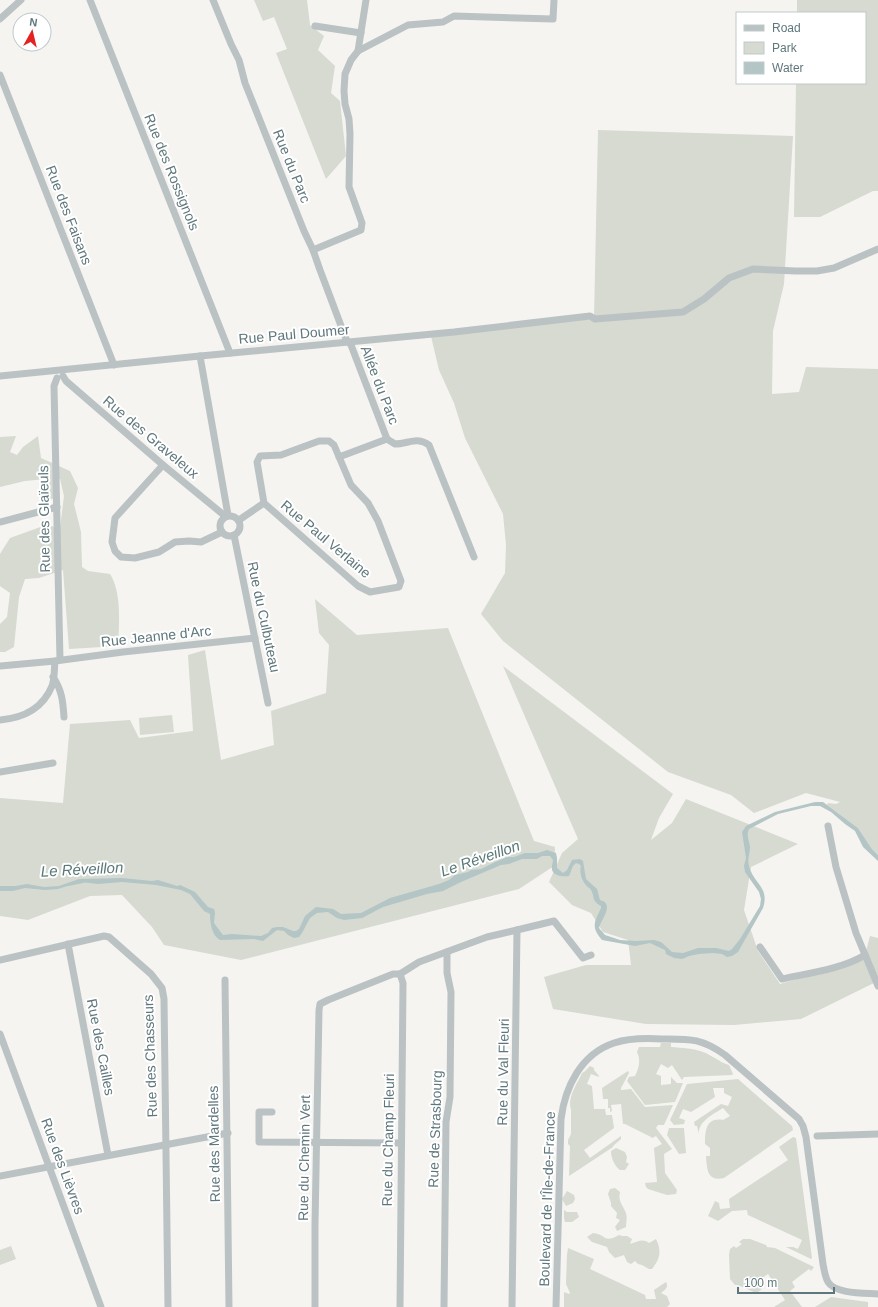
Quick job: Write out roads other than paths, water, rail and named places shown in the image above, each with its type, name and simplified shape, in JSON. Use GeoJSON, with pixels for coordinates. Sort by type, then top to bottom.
{"type":"FeatureCollection","features":[{"type":"Feature","properties":{"kind":"street"},"geometry":{"type":"LineString","coordinates":[[0,19],[21,0]]}},
{"type":"Feature","properties":{"kind":"street","name":"Rue des Rossignols"},"geometry":{"type":"LineString","coordinates":[[90,0],[230,353]]}},
{"type":"Feature","properties":{"kind":"street","name":"Rue du Parc"},"geometry":{"type":"LineString","coordinates":[[213,0],[239,60],[246,83],[304,231],[314,250],[320,270],[348,342]]}},
{"type":"Feature","properties":{"kind":"street"},"geometry":{"type":"LineString","coordinates":[[358,51],[366,0]]}},
{"type":"Feature","properties":{"kind":"street"},"geometry":{"type":"LineString","coordinates":[[314,250],[361,230],[362,223],[349,186],[350,126],[344,91],[345,74],[351,60],[358,51],[408,25],[443,22],[454,16],[553,19],[554,0]]}},
{"type":"Feature","properties":{"kind":"street"},"geometry":{"type":"LineString","coordinates":[[316,26],[361,33]]}},
{"type":"Feature","properties":{"kind":"street","name":"Rue des Faisans"},"geometry":{"type":"LineString","coordinates":[[0,75],[114,365]]}},
{"type":"Feature","properties":{"kind":"street","name":"Rue Paul Doumer"},"geometry":{"type":"LineString","coordinates":[[0,376],[49,371],[61,374],[114,365],[454,332],[590,316],[595,319],[683,312],[704,300],[729,278],[740,273],[753,269],[817,271],[834,268],[878,249]]}},
{"type":"Feature","properties":{"kind":"street","name":"Allée du Parc"},"geometry":{"type":"LineString","coordinates":[[348,342],[351,345],[387,439]]}},
{"type":"Feature","properties":{"kind":"street"},"geometry":{"type":"LineString","coordinates":[[200,356],[227,516]]}},
{"type":"Feature","properties":{"kind":"street","name":"Rue des Graveleux"},"geometry":{"type":"LineString","coordinates":[[49,371],[51,375],[61,374],[66,381],[162,465],[227,516]]}},
{"type":"Feature","properties":{"kind":"street","name":"Rue des Glaïeuls"},"geometry":{"type":"LineString","coordinates":[[0,720],[20,717],[34,710],[46,697],[52,685],[58,660],[57,507],[54,386],[61,374]]}},
{"type":"Feature","properties":{"kind":"street"},"geometry":{"type":"LineString","coordinates":[[339,457],[387,439],[394,444],[403,444],[414,440],[424,441],[429,445],[474,557]]}},
{"type":"Feature","properties":{"kind":"street","name":"Rue Paul Verlaine"},"geometry":{"type":"LineString","coordinates":[[329,440],[334,445],[351,485],[368,503],[378,521],[401,581],[399,587],[370,592],[358,586],[264,503],[257,462],[260,456],[281,455],[319,441],[329,440]]}},
{"type":"Feature","properties":{"kind":"street"},"geometry":{"type":"LineString","coordinates":[[162,465],[115,518],[112,542],[115,551],[121,557],[135,558],[159,552],[175,542],[201,542],[222,532]]}},
{"type":"Feature","properties":{"kind":"street","name":"Rue Paul Verlaine"},"geometry":{"type":"LineString","coordinates":[[239,520],[264,503]]}},
{"type":"Feature","properties":{"kind":"street"},"geometry":{"type":"LineString","coordinates":[[0,522],[57,507]]}},
{"type":"Feature","properties":{"kind":"street"},"geometry":{"type":"LineString","coordinates":[[227,516],[235,517],[239,520],[241,525],[240,530],[234,535],[228,536],[222,532],[220,522],[227,516]]}},
{"type":"Feature","properties":{"kind":"street","name":"Rue du Culbuteau"},"geometry":{"type":"LineString","coordinates":[[234,535],[268,703]]}},
{"type":"Feature","properties":{"kind":"street","name":"Rue Jeanne d'Arc"},"geometry":{"type":"LineString","coordinates":[[0,666],[255,638]]}},
{"type":"Feature","properties":{"kind":"street"},"geometry":{"type":"LineString","coordinates":[[53,677],[59,686],[64,704],[64,717]]}},
{"type":"Feature","properties":{"kind":"street"},"geometry":{"type":"LineString","coordinates":[[0,772],[53,763]]}},
{"type":"Feature","properties":{"kind":"street"},"geometry":{"type":"LineString","coordinates":[[828,826],[836,867],[856,933],[878,986]]}},
{"type":"Feature","properties":{"kind":"street"},"geometry":{"type":"LineString","coordinates":[[400,974],[419,962],[488,937],[554,921],[583,958],[591,955]]}},
{"type":"Feature","properties":{"kind":"street","name":"Rue du Val Fleuri"},"geometry":{"type":"LineString","coordinates":[[512,1307],[517,930]]}},
{"type":"Feature","properties":{"kind":"street","name":"Rue des Chasseurs"},"geometry":{"type":"LineString","coordinates":[[0,960],[104,936],[109,937],[151,974],[162,988],[164,999],[167,1144],[168,1307]]}},
{"type":"Feature","properties":{"kind":"street","name":"Rue des Cailles"},"geometry":{"type":"LineString","coordinates":[[68,944],[108,1155]]}},
{"type":"Feature","properties":{"kind":"street"},"geometry":{"type":"LineString","coordinates":[[760,947],[782,978],[828,969],[865,955]]}},
{"type":"Feature","properties":{"kind":"street","name":"Rue de Strasbourg"},"geometry":{"type":"LineString","coordinates":[[444,1307],[446,1122],[450,1097],[451,992],[447,973],[446,952]]}},
{"type":"Feature","properties":{"kind":"street","name":"Rue du Chemin Vert"},"geometry":{"type":"LineString","coordinates":[[315,1307],[315,1225],[320,1004],[393,974],[400,974]]}},
{"type":"Feature","properties":{"kind":"street","name":"Rue du Champ Fleuri"},"geometry":{"type":"LineString","coordinates":[[400,974],[403,983],[400,1307]]}},
{"type":"Feature","properties":{"kind":"street","name":"Rue des Mardelles"},"geometry":{"type":"LineString","coordinates":[[225,980],[229,1307]]}},
{"type":"Feature","properties":{"kind":"street","name":"Rue des Lièvres"},"geometry":{"type":"LineString","coordinates":[[0,1034],[101,1307]]}},
{"type":"Feature","properties":{"kind":"street","name":"Boulevard de l'Île-de-France"},"geometry":{"type":"LineString","coordinates":[[556,1307],[561,1119],[567,1090],[577,1071],[589,1058],[601,1049],[613,1043],[642,1038],[693,1039],[712,1046],[726,1054],[799,1119],[806,1137],[823,1264],[827,1282],[832,1288],[839,1290],[878,1294]]}},
{"type":"Feature","properties":{"kind":"street"},"geometry":{"type":"LineString","coordinates":[[272,1112],[260,1112],[259,1142],[402,1143]]}},
{"type":"Feature","properties":{"kind":"street"},"geometry":{"type":"LineString","coordinates":[[0,1176],[228,1133]]}},
{"type":"Feature","properties":{"kind":"street"},"geometry":{"type":"LineString","coordinates":[[817,1136],[878,1134]]}},
{"type":"Feature","properties":{"kind":"water"},"geometry":{"type":"Polygon","coordinates":[[[815,802],[823,802],[858,828],[872,849],[878,855],[878,861],[863,847],[855,831],[831,812],[820,806],[811,806],[778,814],[749,829],[748,835],[750,847],[748,864],[751,872],[763,890],[765,901],[763,908],[738,952],[727,957],[722,954],[713,953],[699,954],[682,959],[674,958],[666,954],[665,950],[650,943],[635,946],[602,940],[595,928],[595,921],[601,906],[596,902],[591,890],[583,881],[580,868],[581,866],[576,863],[573,866],[569,876],[558,875],[553,872],[553,860],[550,856],[542,856],[537,859],[522,859],[509,864],[501,865],[443,891],[427,894],[383,907],[362,918],[344,920],[337,918],[328,912],[317,913],[310,918],[299,937],[294,938],[284,931],[277,930],[263,941],[254,939],[220,940],[213,932],[210,914],[204,911],[190,894],[181,890],[156,885],[122,882],[98,884],[80,882],[58,889],[45,890],[25,888],[13,891],[0,891],[0,886],[27,884],[44,887],[59,886],[79,879],[122,878],[152,881],[158,880],[177,886],[180,885],[195,892],[208,907],[214,909],[214,923],[223,935],[232,934],[261,936],[268,933],[272,928],[277,927],[283,927],[296,931],[299,929],[305,916],[316,907],[333,909],[341,914],[361,913],[390,898],[439,884],[449,880],[455,875],[471,870],[481,869],[507,857],[514,857],[525,853],[538,853],[547,850],[556,853],[557,868],[563,873],[567,870],[572,860],[580,859],[583,861],[586,879],[597,889],[600,900],[605,902],[607,906],[599,928],[605,935],[620,940],[654,940],[661,942],[672,952],[683,953],[698,948],[716,948],[729,951],[740,939],[760,906],[761,899],[759,892],[745,872],[744,866],[746,858],[742,832],[746,826],[775,812],[815,802]]]}},
{"type":"Feature","properties":{"kind":"waterway","name":"Le Réveillon"},"geometry":{"type":"LineString","coordinates":[[68,885],[83,882]]}}]}
